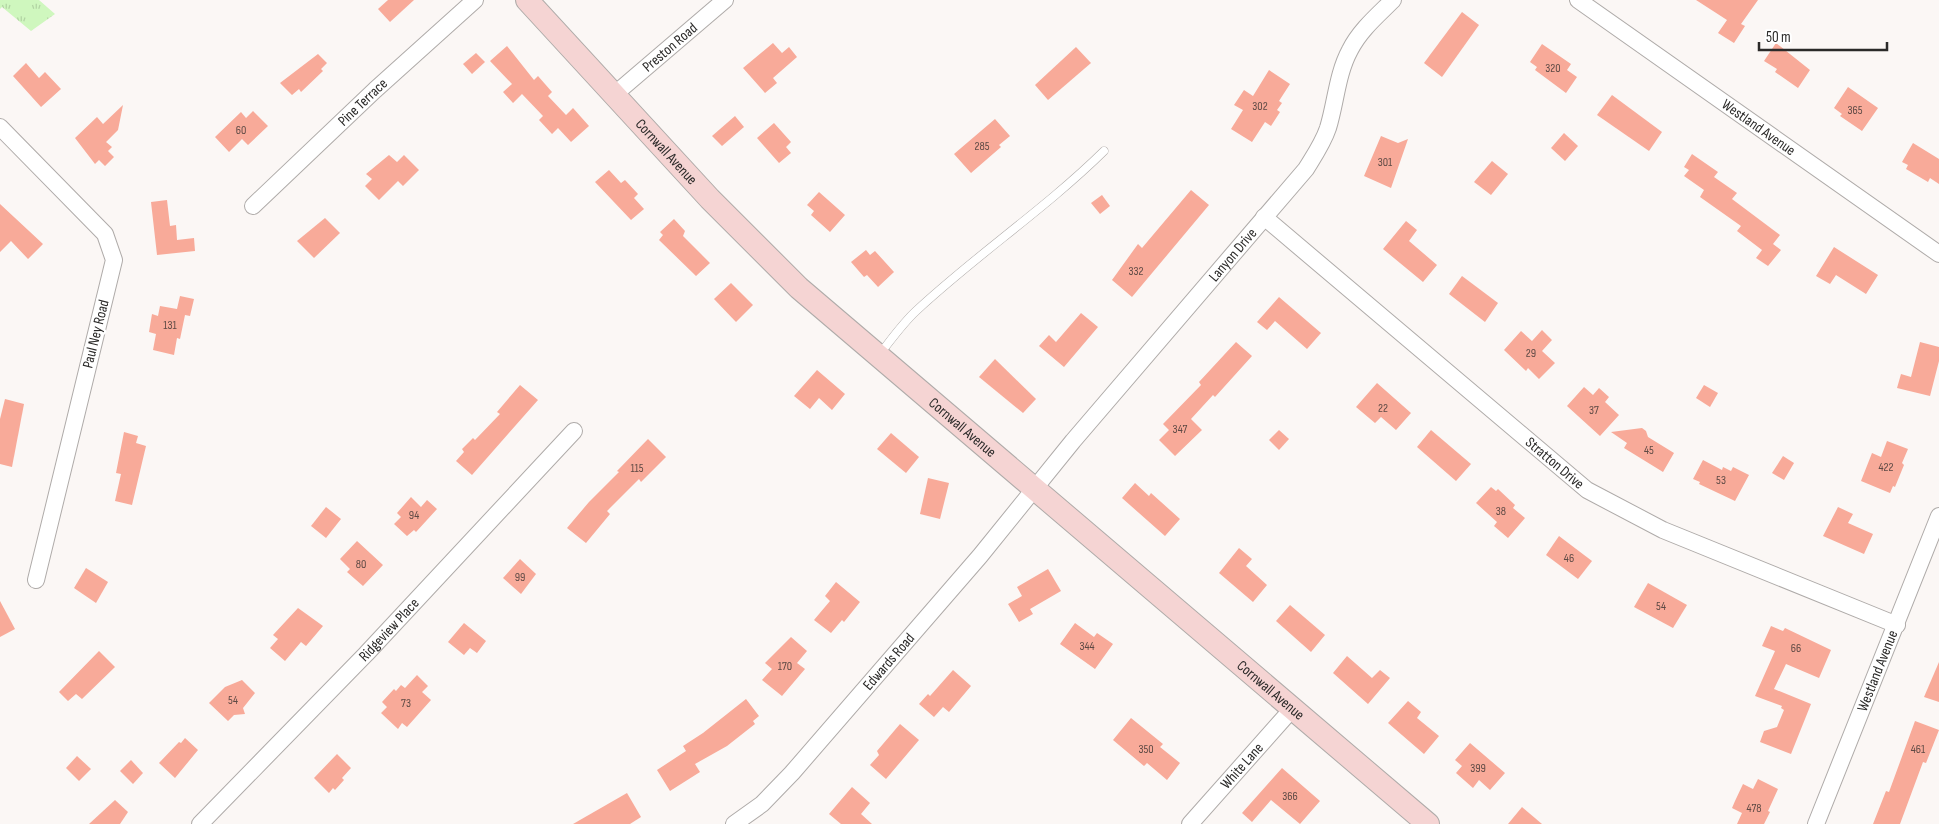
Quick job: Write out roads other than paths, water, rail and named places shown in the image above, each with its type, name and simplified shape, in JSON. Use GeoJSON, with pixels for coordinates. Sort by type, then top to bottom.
{"type":"FeatureCollection","features":[{"type":"Feature","properties":{"kind":"street","name":"Pine Terrace"},"geometry":{"type":"LineString","coordinates":[[253,206],[367,97],[476,0]]}},
{"type":"Feature","properties":{"kind":"street","name":"Cornwall Avenue"},"geometry":{"type":"LineString","coordinates":[[527,0],[759,249],[878,356],[1428,824]]}},
{"type":"Feature","properties":{"kind":"street","name":"Preston Road"},"geometry":{"type":"LineString","coordinates":[[614,94],[725,0]]}},
{"type":"Feature","properties":{"kind":"street","name":"Lanyon Drive"},"geometry":{"type":"LineString","coordinates":[[1034,489],[1306,169],[1319,149],[1328,129],[1342,69],[1350,49],[1362,31],[1393,0]]}},
{"type":"Feature","properties":{"kind":"street","name":"Westland Avenue"},"geometry":{"type":"LineString","coordinates":[[1578,0],[1939,254]]}},
{"type":"Feature","properties":{"kind":"street","name":"Paul Ney Road"},"geometry":{"type":"LineString","coordinates":[[0,127],[105,234],[114,260],[36,580]]}},
{"type":"Feature","properties":{"kind":"street","name":"Stratton Drive"},"geometry":{"type":"LineString","coordinates":[[1264,217],[1587,490],[1663,530],[1897,625]]}},
{"type":"Feature","properties":{"kind":"street","name":"Ridgeview Place"},"geometry":{"type":"LineString","coordinates":[[200,824],[366,654],[574,431]]}},
{"type":"Feature","properties":{"kind":"street","name":"Edwards Road"},"geometry":{"type":"LineString","coordinates":[[734,824],[762,804],[792,773],[997,536],[1034,489]]}},
{"type":"Feature","properties":{"kind":"street","name":"Westland Avenue"},"geometry":{"type":"LineString","coordinates":[[1816,824],[1939,516]]}},
{"type":"Feature","properties":{"kind":"street","name":"White Lane"},"geometry":{"type":"LineString","coordinates":[[1190,824],[1293,708]]}},
{"type":"Feature","properties":{"kind":"lane"},"geometry":{"type":"LineString","coordinates":[[878,356],[915,311],[1001,238],[1065,189],[1104,151]]}}]}
